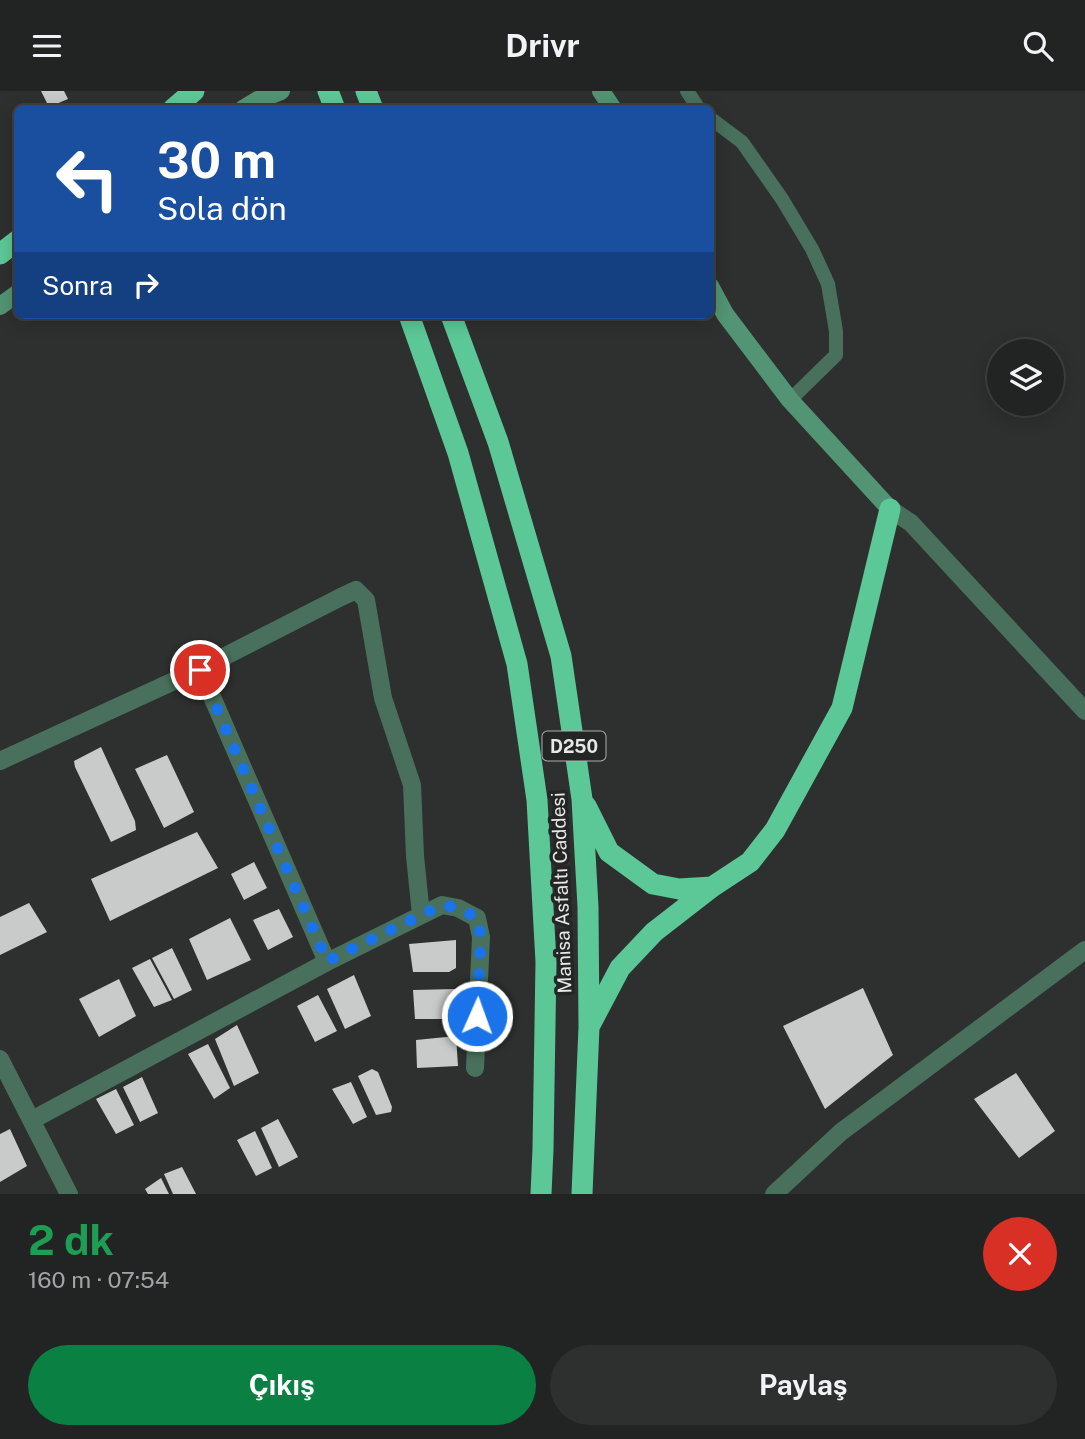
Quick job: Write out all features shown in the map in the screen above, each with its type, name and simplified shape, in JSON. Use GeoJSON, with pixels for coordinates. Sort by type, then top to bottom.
{"type":"FeatureCollection","features":[{"type":"Feature","properties":{"kind":"highway"},"geometry":{"type":"LineString","coordinates":[[178,105],[194,91]]}},
{"type":"Feature","properties":{"kind":"highway"},"geometry":{"type":"LineString","coordinates":[[0,254],[14,243]]}},
{"type":"Feature","properties":{"kind":"highway","name":"Manisa Asfaltı Caddesi"},"geometry":{"type":"LineString","coordinates":[[410,319],[458,453],[517,664],[536,787],[546,962],[541,1194]]}},
{"type":"Feature","properties":{"kind":"highway","name":"Manisa Asfaltı Caddesi"},"geometry":{"type":"LineString","coordinates":[[452,319],[498,442],[561,656],[582,799],[588,907],[589,1027],[582,1194]]}},
{"type":"Feature","properties":{"kind":"highway"},"geometry":{"type":"LineString","coordinates":[[589,1027],[620,968],[654,932],[712,887],[751,862],[775,830],[842,708],[890,509]]}},
{"type":"Feature","properties":{"kind":"highway"},"geometry":{"type":"LineString","coordinates":[[582,799],[609,852],[653,884],[679,889],[712,887]]}},
{"type":"Feature","properties":{"kind":"main road"},"geometry":{"type":"LineString","coordinates":[[250,104],[281,91]]}},
{"type":"Feature","properties":{"kind":"main road"},"geometry":{"type":"LineString","coordinates":[[714,293],[725,314],[790,400],[890,509]]}},
{"type":"Feature","properties":{"kind":"street"},"geometry":{"type":"LineString","coordinates":[[890,509],[911,523],[1085,711]]}},
{"type":"Feature","properties":{"kind":"street"},"geometry":{"type":"LineString","coordinates":[[0,761],[200,670],[356,590],[366,600],[383,698],[412,785],[421,915]]}},
{"type":"Feature","properties":{"kind":"street"},"geometry":{"type":"LineString","coordinates":[[200,670],[327,961]]}},
{"type":"Feature","properties":{"kind":"street"},"geometry":{"type":"LineString","coordinates":[[32,1120],[327,961],[442,905],[458,908],[477,918],[481,937],[475,1068]]}},
{"type":"Feature","properties":{"kind":"street"},"geometry":{"type":"LineString","coordinates":[[774,1194],[841,1132],[1085,950]]}},
{"type":"Feature","properties":{"kind":"street"},"geometry":{"type":"LineString","coordinates":[[0,1059],[67,1193]]}},
{"type":"Feature","properties":{"kind":"lane"},"geometry":{"type":"LineString","coordinates":[[714,121],[741,142],[782,199],[812,249],[828,284],[836,331],[836,355],[790,400]]}},
{"type":"Feature","properties":{"kind":"building"},"geometry":{"type":"Polygon","coordinates":[[[41,91],[64,91],[68,99],[48,105],[41,91]]]}},
{"type":"Feature","properties":{"kind":"building"},"geometry":{"type":"Polygon","coordinates":[[[101,747],[135,821],[136,830],[111,842],[74,761],[101,747]]]}},
{"type":"Feature","properties":{"kind":"building"},"geometry":{"type":"Polygon","coordinates":[[[167,755],[194,812],[164,828],[135,769],[167,755]]]}},
{"type":"Feature","properties":{"kind":"building"},"geometry":{"type":"Polygon","coordinates":[[[197,832],[218,868],[110,921],[91,879],[197,832]]]}},
{"type":"Feature","properties":{"kind":"building"},"geometry":{"type":"Polygon","coordinates":[[[254,862],[267,888],[244,900],[231,874],[254,862]]]}},
{"type":"Feature","properties":{"kind":"building"},"geometry":{"type":"Polygon","coordinates":[[[29,903],[47,932],[0,955],[0,917],[29,903]]]}},
{"type":"Feature","properties":{"kind":"building"},"geometry":{"type":"Polygon","coordinates":[[[279,909],[293,937],[268,950],[253,920],[279,909]]]}},
{"type":"Feature","properties":{"kind":"building"},"geometry":{"type":"Polygon","coordinates":[[[230,918],[251,960],[207,980],[189,939],[230,918]]]}},
{"type":"Feature","properties":{"kind":"building"},"geometry":{"type":"Polygon","coordinates":[[[456,940],[456,968],[449,972],[413,972],[409,944],[456,940]]]}},
{"type":"Feature","properties":{"kind":"building"},"geometry":{"type":"Polygon","coordinates":[[[172,948],[192,990],[174,999],[152,958],[172,948]]]}},
{"type":"Feature","properties":{"kind":"building"},"geometry":{"type":"Polygon","coordinates":[[[150,959],[172,1000],[154,1007],[132,968],[150,959]]]}},
{"type":"Feature","properties":{"kind":"building"},"geometry":{"type":"Polygon","coordinates":[[[354,975],[371,1016],[345,1029],[327,989],[354,975]]]}},
{"type":"Feature","properties":{"kind":"building"},"geometry":{"type":"Polygon","coordinates":[[[119,979],[136,1016],[99,1037],[79,999],[119,979]]]}},
{"type":"Feature","properties":{"kind":"building"},"geometry":{"type":"Polygon","coordinates":[[[863,988],[893,1055],[825,1109],[783,1026],[863,988]]]}},
{"type":"Feature","properties":{"kind":"building"},"geometry":{"type":"Polygon","coordinates":[[[455,989],[456,1019],[415,1019],[413,990],[455,989]]]}},
{"type":"Feature","properties":{"kind":"building"},"geometry":{"type":"Polygon","coordinates":[[[318,995],[337,1031],[315,1042],[297,1006],[318,995]]]}},
{"type":"Feature","properties":{"kind":"building"},"geometry":{"type":"Polygon","coordinates":[[[237,1025],[259,1073],[234,1086],[215,1039],[237,1025]]]}},
{"type":"Feature","properties":{"kind":"building"},"geometry":{"type":"Polygon","coordinates":[[[456,1036],[458,1066],[417,1068],[416,1040],[456,1036]]]}},
{"type":"Feature","properties":{"kind":"building"},"geometry":{"type":"Polygon","coordinates":[[[208,1044],[230,1088],[214,1099],[188,1054],[208,1044]]]}},
{"type":"Feature","properties":{"kind":"building"},"geometry":{"type":"Polygon","coordinates":[[[372,1069],[378,1072],[392,1107],[391,1112],[376,1115],[358,1076],[372,1069]]]}},
{"type":"Feature","properties":{"kind":"building"},"geometry":{"type":"Polygon","coordinates":[[[1016,1073],[1055,1131],[1019,1158],[974,1099],[1016,1073]]]}},
{"type":"Feature","properties":{"kind":"building"},"geometry":{"type":"Polygon","coordinates":[[[142,1077],[158,1113],[140,1122],[123,1087],[142,1077]]]}},
{"type":"Feature","properties":{"kind":"building"},"geometry":{"type":"Polygon","coordinates":[[[351,1082],[367,1117],[353,1124],[332,1089],[351,1082]]]}},
{"type":"Feature","properties":{"kind":"building"},"geometry":{"type":"Polygon","coordinates":[[[116,1089],[134,1125],[116,1134],[96,1099],[116,1089]]]}},
{"type":"Feature","properties":{"kind":"building"},"geometry":{"type":"Polygon","coordinates":[[[278,1119],[298,1157],[279,1167],[261,1128],[278,1119]]]}},
{"type":"Feature","properties":{"kind":"building"},"geometry":{"type":"Polygon","coordinates":[[[10,1129],[27,1166],[0,1182],[0,1134],[10,1129]]]}},
{"type":"Feature","properties":{"kind":"building"},"geometry":{"type":"Polygon","coordinates":[[[255,1131],[272,1168],[256,1176],[237,1140],[255,1131]]]}},
{"type":"Feature","properties":{"kind":"building"},"geometry":{"type":"Polygon","coordinates":[[[182,1167],[196,1194],[173,1194],[164,1174],[182,1167]]]}},
{"type":"Feature","properties":{"kind":"building"},"geometry":{"type":"Polygon","coordinates":[[[161,1178],[169,1194],[148,1194],[145,1189],[161,1178]]]}},
{"type":"Feature","properties":{"kind":"route"},"geometry":{"type":"LineString","coordinates":[[200,670],[327,961],[442,905],[458,908],[477,918],[481,937],[477,1016]]}}]}
